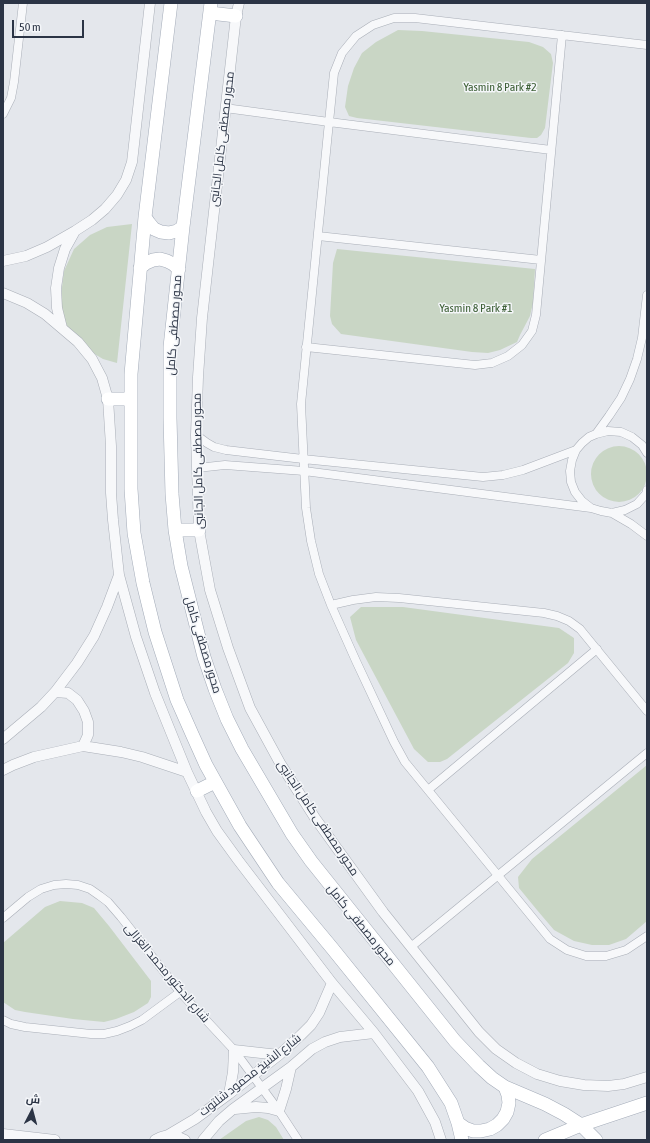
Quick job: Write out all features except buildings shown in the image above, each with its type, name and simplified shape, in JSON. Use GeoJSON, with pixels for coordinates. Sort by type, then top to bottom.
{"type":"FeatureCollection","features":[{"type":"Feature","properties":{"kind":"main road"},"geometry":{"type":"LineString","coordinates":[[171,3],[145,216],[131,374],[131,489],[134,533],[143,583],[155,632],[177,700],[215,782],[240,826],[278,883],[428,1067],[451,1103],[462,1140]]}},
{"type":"Feature","properties":{"kind":"main road"},"geometry":{"type":"LineString","coordinates":[[211,8],[236,16]]}},
{"type":"Feature","properties":{"kind":"main road","name":"محور مصطفى كامل"},"geometry":{"type":"LineString","coordinates":[[211,8],[183,227],[170,347],[172,494],[176,530],[184,579],[206,663],[215,688],[242,749],[292,834],[311,861],[455,1041],[492,1078],[505,1087],[564,1114],[581,1125],[596,1140]]}},
{"type":"Feature","properties":{"kind":"main road"},"geometry":{"type":"LineString","coordinates":[[145,216],[154,229],[161,232],[169,233],[177,231],[183,227]]}},
{"type":"Feature","properties":{"kind":"main road"},"geometry":{"type":"LineString","coordinates":[[140,268],[152,260],[160,259],[174,264],[179,269]]}},
{"type":"Feature","properties":{"kind":"main road"},"geometry":{"type":"LineString","coordinates":[[108,399],[131,399]]}},
{"type":"Feature","properties":{"kind":"main road"},"geometry":{"type":"LineString","coordinates":[[176,530],[198,530]]}},
{"type":"Feature","properties":{"kind":"main road"},"geometry":{"type":"LineString","coordinates":[[196,791],[215,782]]}},
{"type":"Feature","properties":{"kind":"main road"},"geometry":{"type":"LineString","coordinates":[[458,1123],[473,1131],[490,1129],[497,1125],[505,1115],[509,1104],[505,1087]]}},
{"type":"Feature","properties":{"kind":"main road"},"geometry":{"type":"LineString","coordinates":[[545,1140],[581,1125],[647,1103]]}},
{"type":"Feature","properties":{"kind":"street"},"geometry":{"type":"LineString","coordinates":[[3,114],[11,98],[14,82],[23,3]]}},
{"type":"Feature","properties":{"kind":"street"},"geometry":{"type":"LineString","coordinates":[[3,261],[26,256],[75,232],[105,209],[117,195],[126,180],[132,162],[150,3]]}},
{"type":"Feature","properties":{"kind":"street","name":"محور مصطفى كامل الجانبى"},"geometry":{"type":"LineString","coordinates":[[239,3],[236,16],[225,108],[202,318],[196,435],[198,530],[210,590],[228,648],[250,708],[280,763],[316,818],[383,912],[412,946],[478,1032],[496,1049],[516,1063],[537,1074],[560,1081],[584,1085],[608,1086],[624,1084],[647,1077]]}},
{"type":"Feature","properties":{"kind":"street"},"geometry":{"type":"LineString","coordinates":[[647,45],[415,18],[394,18],[374,24],[356,36],[342,53],[334,73],[301,404],[306,508],[310,541],[319,574],[399,752],[405,762],[550,939],[567,950],[586,956],[606,956],[626,950],[647,936]]}},
{"type":"Feature","properties":{"kind":"street"},"geometry":{"type":"LineString","coordinates":[[306,347],[475,365],[492,363],[508,356],[522,345],[532,331],[536,315],[562,35]]}},
{"type":"Feature","properties":{"kind":"street"},"geometry":{"type":"LineString","coordinates":[[225,108],[551,150]]}},
{"type":"Feature","properties":{"kind":"street"},"geometry":{"type":"LineString","coordinates":[[62,328],[56,288],[59,268],[65,249],[75,232]]}},
{"type":"Feature","properties":{"kind":"street"},"geometry":{"type":"LineString","coordinates":[[318,236],[541,260]]}},
{"type":"Feature","properties":{"kind":"street"},"geometry":{"type":"LineString","coordinates":[[3,293],[27,303],[45,314],[62,328],[78,342],[92,359],[102,378],[108,399],[111,446],[111,493],[119,574],[136,637],[155,693],[187,772],[206,812],[220,836],[332,983],[374,1033],[418,1091],[435,1122],[441,1140]]}},
{"type":"Feature","properties":{"kind":"street"},"geometry":{"type":"LineString","coordinates":[[596,434],[621,398],[630,379],[642,338],[647,295]]}},
{"type":"Feature","properties":{"kind":"street"},"geometry":{"type":"LineString","coordinates":[[591,508],[582,501],[575,492],[571,482],[570,471],[576,450],[588,437],[608,431],[621,432],[632,437],[642,445],[647,453]]}},
{"type":"Feature","properties":{"kind":"street"},"geometry":{"type":"LineString","coordinates":[[196,435],[207,443],[226,450],[483,477],[503,475],[523,470],[576,450]]}},
{"type":"Feature","properties":{"kind":"street"},"geometry":{"type":"LineString","coordinates":[[197,468],[224,464],[304,471],[591,508],[601,512],[612,513],[625,510],[637,504],[646,494],[647,490]]}},
{"type":"Feature","properties":{"kind":"street"},"geometry":{"type":"LineString","coordinates":[[612,513],[631,524],[647,536]]}},
{"type":"Feature","properties":{"kind":"street"},"geometry":{"type":"LineString","coordinates":[[3,739],[41,707],[55,692],[77,663],[94,636],[107,607],[119,574]]}},
{"type":"Feature","properties":{"kind":"street"},"geometry":{"type":"LineString","coordinates":[[332,605],[361,599],[398,598],[544,613],[557,616],[569,621],[580,629],[647,711]]}},
{"type":"Feature","properties":{"kind":"street"},"geometry":{"type":"LineString","coordinates":[[428,790],[597,650]]}},
{"type":"Feature","properties":{"kind":"street"},"geometry":{"type":"LineString","coordinates":[[55,692],[68,693],[77,700],[84,711],[88,722],[88,735],[83,746]]}},
{"type":"Feature","properties":{"kind":"street"},"geometry":{"type":"LineString","coordinates":[[3,770],[34,757],[83,746],[142,757],[187,772]]}},
{"type":"Feature","properties":{"kind":"street"},"geometry":{"type":"LineString","coordinates":[[412,946],[647,753]]}},
{"type":"Feature","properties":{"kind":"street","name":"شارع الدكتور محمد الغزالى"},"geometry":{"type":"LineString","coordinates":[[3,918],[28,897],[41,889],[54,885],[78,885],[90,889],[108,902],[180,992],[234,1050],[279,1111],[298,1140]]}},
{"type":"Feature","properties":{"kind":"street","name":"شارع الشيخ محمود شلتوت"},"geometry":{"type":"LineString","coordinates":[[155,1140],[168,1135],[195,1119],[279,1055],[311,1025],[319,1012],[332,983]]}},
{"type":"Feature","properties":{"kind":"street"},"geometry":{"type":"LineString","coordinates":[[3,1020],[11,1024],[25,1027],[90,1034],[104,1034],[117,1031],[142,1020],[180,992]]}},
{"type":"Feature","properties":{"kind":"street","name":"شارع الشيخ محمود شلتوت"},"geometry":{"type":"LineString","coordinates":[[203,1140],[219,1121],[233,1109],[291,1067],[312,1049],[325,1042],[340,1037],[374,1033]]}},
{"type":"Feature","properties":{"kind":"street"},"geometry":{"type":"LineString","coordinates":[[229,1094],[233,1072],[234,1050],[279,1055]]}},
{"type":"Feature","properties":{"kind":"street"},"geometry":{"type":"LineString","coordinates":[[233,1109],[256,1107],[279,1111],[291,1067]]}},
{"type":"Feature","properties":{"kind":"street"},"geometry":{"type":"LineString","coordinates":[[3,1134],[55,1140]]}},
{"type":"Feature","properties":{"kind":"street"},"geometry":{"type":"LineString","coordinates":[[168,1135],[174,1135],[185,1140]]}},
{"type":"Feature","properties":{"kind":"green space","name":"Yasmin 8 Park #2"},"geometry":{"type":"Polygon","coordinates":[[[398,30],[529,42],[543,47],[551,54],[553,63],[545,128],[541,135],[537,138],[531,138],[349,116],[345,107],[348,86],[354,68],[362,53],[376,42],[398,30]]]}},
{"type":"Feature","properties":{"kind":"green space"},"geometry":{"type":"Polygon","coordinates":[[[132,224],[117,363],[103,359],[86,349],[70,332],[62,317],[61,295],[64,271],[74,249],[90,235],[107,227],[132,224]]]}},
{"type":"Feature","properties":{"kind":"green space","name":"Yasmin 8 Park #1"},"geometry":{"type":"Polygon","coordinates":[[[337,249],[535,269],[533,303],[530,316],[517,342],[500,350],[488,353],[341,334],[332,324],[330,316],[333,263],[337,249]]]}},
{"type":"Feature","properties":{"kind":"green space"},"geometry":{"type":"Polygon","coordinates":[[[619,446],[630,448],[639,454],[645,463],[647,474],[645,485],[639,494],[630,500],[619,502],[608,500],[599,494],[593,485],[591,474],[593,463],[599,454],[608,448],[619,446]]]}},
{"type":"Feature","properties":{"kind":"green space"},"geometry":{"type":"Polygon","coordinates":[[[361,607],[403,607],[559,628],[574,638],[574,653],[568,663],[447,759],[440,762],[428,762],[414,749],[356,640],[350,617],[361,607]]]}},
{"type":"Feature","properties":{"kind":"green space"},"geometry":{"type":"Polygon","coordinates":[[[647,765],[647,921],[626,939],[609,945],[592,945],[574,941],[554,930],[519,888],[518,877],[532,859],[647,765]]]}},
{"type":"Feature","properties":{"kind":"green space"},"geometry":{"type":"Polygon","coordinates":[[[60,901],[82,903],[94,908],[151,981],[151,997],[148,1003],[134,1012],[104,1022],[25,1012],[15,1010],[3,1002],[3,943],[45,907],[60,901]]]}},
{"type":"Feature","properties":{"kind":"green space"},"geometry":{"type":"Polygon","coordinates":[[[259,1117],[268,1120],[276,1127],[284,1140],[219,1140],[246,1121],[259,1117]]]}}]}
